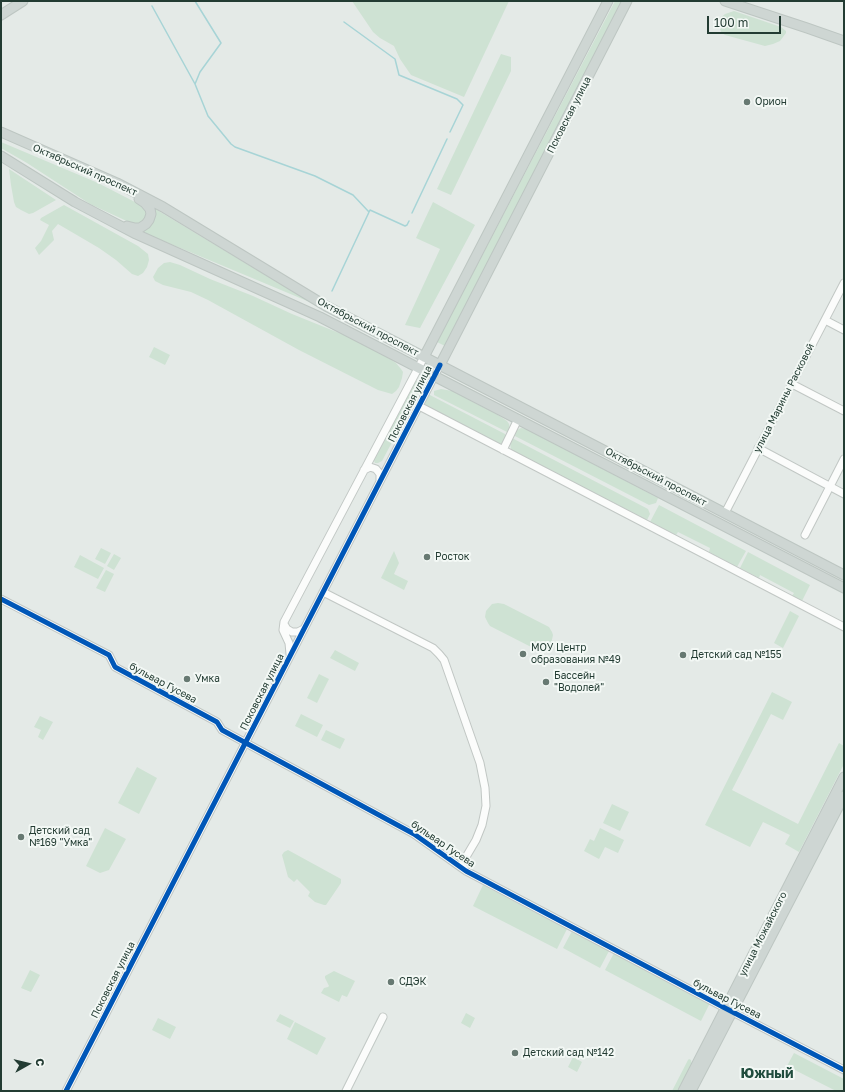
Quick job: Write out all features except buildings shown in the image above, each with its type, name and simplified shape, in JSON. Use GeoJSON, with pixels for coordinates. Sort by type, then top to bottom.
{"type":"FeatureCollection","features":[{"type":"Feature","properties":{"kind":"main road"},"geometry":{"type":"LineString","coordinates":[[1,15],[23,1]]}},
{"type":"Feature","properties":{"kind":"main road","name":"Псковская улица"},"geometry":{"type":"LineString","coordinates":[[424,357],[608,1]]}},
{"type":"Feature","properties":{"kind":"main road","name":"Псковская улица"},"geometry":{"type":"LineString","coordinates":[[440,365],[627,1]]}},
{"type":"Feature","properties":{"kind":"main road"},"geometry":{"type":"LineString","coordinates":[[725,1],[844,41]]}},
{"type":"Feature","properties":{"kind":"main road","name":"Октябрьский проспект"},"geometry":{"type":"LineString","coordinates":[[1,132],[114,182],[163,207],[326,306],[844,575]]}},
{"type":"Feature","properties":{"kind":"main road","name":"Октябрьский проспект"},"geometry":{"type":"LineString","coordinates":[[1,156],[75,202],[111,222],[320,317],[844,588]]}},
{"type":"Feature","properties":{"kind":"main road"},"geometry":{"type":"LineString","coordinates":[[111,222],[133,228],[140,228],[145,226],[151,214],[146,203],[124,191],[114,182]]}},
{"type":"Feature","properties":{"kind":"main road","name":"улица Можайского"},"geometry":{"type":"LineString","coordinates":[[691,1091],[729,1010],[844,777]]}},
{"type":"Feature","properties":{"kind":"main road","name":"улица Можайского"},"geometry":{"type":"LineString","coordinates":[[682,1091],[729,1010],[844,796]]}},
{"type":"Feature","properties":{"kind":"street","name":"улица Марины Расковой"},"geometry":{"type":"LineString","coordinates":[[725,513],[844,283]]}},
{"type":"Feature","properties":{"kind":"street"},"geometry":{"type":"LineString","coordinates":[[825,320],[844,330]]}},
{"type":"Feature","properties":{"kind":"street","name":"Псковская улица"},"geometry":{"type":"LineString","coordinates":[[289,657],[290,645],[283,630],[284,622],[424,357]]}},
{"type":"Feature","properties":{"kind":"street","name":"Псковская улица"},"geometry":{"type":"LineString","coordinates":[[66,1091],[440,365]]}},
{"type":"Feature","properties":{"kind":"street"},"geometry":{"type":"LineString","coordinates":[[792,384],[844,411]]}},
{"type":"Feature","properties":{"kind":"street"},"geometry":{"type":"LineString","coordinates":[[419,406],[844,627]]}},
{"type":"Feature","properties":{"kind":"street"},"geometry":{"type":"LineString","coordinates":[[503,450],[518,419]]}},
{"type":"Feature","properties":{"kind":"street"},"geometry":{"type":"LineString","coordinates":[[758,448],[844,494]]}},
{"type":"Feature","properties":{"kind":"street"},"geometry":{"type":"LineString","coordinates":[[370,457],[372,463],[377,468],[384,468],[389,464]]}},
{"type":"Feature","properties":{"kind":"street"},"geometry":{"type":"LineString","coordinates":[[805,535],[844,459]]}},
{"type":"Feature","properties":{"kind":"street"},"geometry":{"type":"LineString","coordinates":[[364,470],[370,467],[376,469],[381,475],[380,481]]}},
{"type":"Feature","properties":{"kind":"street"},"geometry":{"type":"LineString","coordinates":[[323,592],[433,648],[444,660],[480,763],[485,788],[486,806],[482,825],[476,840],[463,862],[463,867],[466,872]]}},
{"type":"Feature","properties":{"kind":"street","name":"бульвар Гусева"},"geometry":{"type":"LineString","coordinates":[[1,599],[109,655],[115,667],[217,722],[222,730],[414,834],[466,872],[844,1070]]}},
{"type":"Feature","properties":{"kind":"street"},"geometry":{"type":"LineString","coordinates":[[284,622],[286,628],[291,632],[298,632],[304,629]]}},
{"type":"Feature","properties":{"kind":"street"},"geometry":{"type":"LineString","coordinates":[[346,1091],[384,1017]]}},
{"type":"Feature","properties":{"kind":"green space"},"geometry":{"type":"Polygon","coordinates":[[[352,1],[509,1],[464,97],[411,75],[400,59],[394,46],[373,32],[352,1]]]}},
{"type":"Feature","properties":{"kind":"green space"},"geometry":{"type":"Polygon","coordinates":[[[615,1],[624,1],[445,346],[437,342],[615,1]]]}},
{"type":"Feature","properties":{"kind":"green space"},"geometry":{"type":"Polygon","coordinates":[[[734,11],[781,27],[786,31],[786,33],[780,41],[765,46],[725,35],[721,32],[718,23],[719,19],[725,14],[734,11]]]}},
{"type":"Feature","properties":{"kind":"green space"},"geometry":{"type":"Polygon","coordinates":[[[501,54],[511,57],[511,71],[451,195],[437,189],[501,54]]]}},
{"type":"Feature","properties":{"kind":"green space"},"geometry":{"type":"Polygon","coordinates":[[[1,142],[98,183],[144,207],[147,212],[147,217],[139,225],[133,224],[90,204],[1,148],[1,142]]]}},
{"type":"Feature","properties":{"kind":"green space"},"geometry":{"type":"Polygon","coordinates":[[[9,169],[56,200],[29,214],[16,207],[9,169]]]}},
{"type":"Feature","properties":{"kind":"green space"},"geometry":{"type":"Polygon","coordinates":[[[433,202],[475,225],[420,328],[405,325],[440,249],[416,238],[433,202]]]}},
{"type":"Feature","properties":{"kind":"green space"},"geometry":{"type":"Polygon","coordinates":[[[64,205],[138,246],[148,254],[149,260],[143,273],[138,276],[132,274],[99,248],[58,224],[52,231],[54,240],[39,255],[35,248],[41,241],[49,225],[40,220],[41,218],[64,205]]]}},
{"type":"Feature","properties":{"kind":"green space"},"geometry":{"type":"Polygon","coordinates":[[[152,207],[312,303],[142,232],[152,224],[154,218],[152,207]]]}},
{"type":"Feature","properties":{"kind":"green space"},"geometry":{"type":"Polygon","coordinates":[[[170,262],[349,337],[384,355],[396,363],[403,372],[399,387],[392,394],[378,390],[299,350],[208,300],[191,292],[163,285],[155,281],[153,277],[158,268],[164,263],[170,262]]]}},
{"type":"Feature","properties":{"kind":"green space"},"geometry":{"type":"Polygon","coordinates":[[[154,347],[170,355],[165,365],[149,357],[154,347]]]}},
{"type":"Feature","properties":{"kind":"green space"},"geometry":{"type":"Polygon","coordinates":[[[415,380],[423,384],[382,461],[375,463],[373,459],[415,380]]]}},
{"type":"Feature","properties":{"kind":"green space"},"geometry":{"type":"Polygon","coordinates":[[[441,389],[452,391],[498,415],[509,424],[509,433],[434,395],[434,391],[441,389]]]}},
{"type":"Feature","properties":{"kind":"green space"},"geometry":{"type":"Polygon","coordinates":[[[428,394],[505,434],[506,437],[503,443],[500,444],[425,406],[424,401],[428,394]]]}},
{"type":"Feature","properties":{"kind":"green space"},"geometry":{"type":"Polygon","coordinates":[[[521,428],[527,429],[658,498],[656,503],[649,505],[513,435],[521,428]]]}},
{"type":"Feature","properties":{"kind":"green space"},"geometry":{"type":"Polygon","coordinates":[[[512,438],[648,509],[650,514],[647,520],[515,452],[511,449],[510,444],[512,438]]]}},
{"type":"Feature","properties":{"kind":"green space"},"geometry":{"type":"Polygon","coordinates":[[[659,505],[746,551],[737,567],[709,552],[710,548],[678,532],[676,535],[650,522],[659,505]]]}},
{"type":"Feature","properties":{"kind":"green space"},"geometry":{"type":"Polygon","coordinates":[[[101,548],[111,553],[105,564],[95,559],[101,548]]]}},
{"type":"Feature","properties":{"kind":"green space"},"geometry":{"type":"Polygon","coordinates":[[[394,551],[399,563],[394,574],[408,581],[404,590],[381,578],[394,551]]]}},
{"type":"Feature","properties":{"kind":"green space"},"geometry":{"type":"Polygon","coordinates":[[[748,552],[810,585],[802,601],[792,596],[794,593],[760,575],[759,578],[740,568],[748,552]]]}},
{"type":"Feature","properties":{"kind":"green space"},"geometry":{"type":"Polygon","coordinates":[[[114,554],[121,558],[114,570],[107,566],[114,554]]]}},
{"type":"Feature","properties":{"kind":"green space"},"geometry":{"type":"Polygon","coordinates":[[[80,555],[104,568],[98,579],[74,567],[80,555]]]}},
{"type":"Feature","properties":{"kind":"green space"},"geometry":{"type":"Polygon","coordinates":[[[106,570],[114,574],[105,592],[96,588],[106,570]]]}},
{"type":"Feature","properties":{"kind":"green space"},"geometry":{"type":"Polygon","coordinates":[[[492,604],[504,604],[549,627],[553,635],[551,644],[546,649],[537,650],[490,626],[485,617],[486,611],[492,604]]]}},
{"type":"Feature","properties":{"kind":"green space"},"geometry":{"type":"Polygon","coordinates":[[[790,611],[799,616],[783,648],[774,643],[790,611]]]}},
{"type":"Feature","properties":{"kind":"green space"},"geometry":{"type":"Polygon","coordinates":[[[335,650],[359,663],[355,671],[330,658],[335,650]]]}},
{"type":"Feature","properties":{"kind":"green space"},"geometry":{"type":"Polygon","coordinates":[[[319,674],[329,679],[317,703],[307,698],[319,674]]]}},
{"type":"Feature","properties":{"kind":"green space"},"geometry":{"type":"Polygon","coordinates":[[[772,692],[792,702],[783,720],[771,714],[732,790],[798,824],[839,743],[844,746],[844,764],[799,852],[785,844],[790,835],[763,822],[750,847],[705,825],[772,692]]]}},
{"type":"Feature","properties":{"kind":"green space"},"geometry":{"type":"Polygon","coordinates":[[[301,714],[323,725],[317,737],[295,726],[301,714]]]}},
{"type":"Feature","properties":{"kind":"green space"},"geometry":{"type":"Polygon","coordinates":[[[40,716],[53,722],[43,740],[38,737],[41,730],[34,727],[40,716]]]}},
{"type":"Feature","properties":{"kind":"green space"},"geometry":{"type":"Polygon","coordinates":[[[326,730],[345,739],[340,749],[321,740],[326,730]]]}},
{"type":"Feature","properties":{"kind":"green space"},"geometry":{"type":"Polygon","coordinates":[[[137,767],[157,778],[139,814],[118,803],[137,767]]]}},
{"type":"Feature","properties":{"kind":"green space"},"geometry":{"type":"Polygon","coordinates":[[[612,804],[629,812],[620,831],[603,823],[612,804]]]}},
{"type":"Feature","properties":{"kind":"green space"},"geometry":{"type":"Polygon","coordinates":[[[105,828],[126,839],[109,870],[100,873],[86,866],[105,828]]]}},
{"type":"Feature","properties":{"kind":"green space"},"geometry":{"type":"Polygon","coordinates":[[[600,828],[624,840],[618,853],[605,847],[599,859],[584,851],[590,839],[594,841],[600,828]]]}},
{"type":"Feature","properties":{"kind":"green space"},"geometry":{"type":"Polygon","coordinates":[[[288,850],[341,879],[341,883],[326,905],[315,902],[308,896],[310,892],[297,879],[294,882],[288,877],[282,855],[288,850]]]}},
{"type":"Feature","properties":{"kind":"green space"},"geometry":{"type":"Polygon","coordinates":[[[483,885],[567,929],[557,949],[473,906],[483,885]]]}},
{"type":"Feature","properties":{"kind":"green space"},"geometry":{"type":"Polygon","coordinates":[[[572,931],[609,951],[600,968],[563,948],[572,931]]]}},
{"type":"Feature","properties":{"kind":"green space"},"geometry":{"type":"Polygon","coordinates":[[[614,953],[710,1003],[701,1021],[605,970],[614,953]]]}},
{"type":"Feature","properties":{"kind":"green space"},"geometry":{"type":"Polygon","coordinates":[[[30,970],[40,975],[31,992],[21,988],[30,970]]]}},
{"type":"Feature","properties":{"kind":"green space"},"geometry":{"type":"Polygon","coordinates":[[[334,971],[355,981],[347,997],[342,995],[339,1002],[321,993],[324,988],[329,986],[325,976],[334,971]]]}},
{"type":"Feature","properties":{"kind":"green space"},"geometry":{"type":"Polygon","coordinates":[[[466,1013],[475,1018],[470,1028],[461,1023],[466,1013]]]}},
{"type":"Feature","properties":{"kind":"green space"},"geometry":{"type":"Polygon","coordinates":[[[280,1014],[294,1021],[290,1028],[276,1021],[280,1014]]]}},
{"type":"Feature","properties":{"kind":"green space"},"geometry":{"type":"Polygon","coordinates":[[[158,1018],[176,1027],[170,1039],[152,1030],[158,1018]]]}},
{"type":"Feature","properties":{"kind":"green space"},"geometry":{"type":"Polygon","coordinates":[[[295,1022],[326,1038],[317,1055],[287,1039],[295,1022]]]}},
{"type":"Feature","properties":{"kind":"green space"},"geometry":{"type":"Polygon","coordinates":[[[794,1053],[844,1079],[844,1091],[836,1091],[787,1066],[794,1053]]]}},
{"type":"Feature","properties":{"kind":"green space"},"geometry":{"type":"Polygon","coordinates":[[[573,1057],[582,1062],[577,1072],[568,1067],[573,1057]]]}},
{"type":"Feature","properties":{"kind":"green space"},"geometry":{"type":"Polygon","coordinates":[[[688,1060],[691,1060],[692,1064],[677,1091],[672,1091],[688,1060]]]}},
{"type":"Feature","properties":{"kind":"waterway"},"geometry":{"type":"LineString","coordinates":[[195,1],[221,43],[200,72],[195,84]]}},
{"type":"Feature","properties":{"kind":"waterway"},"geometry":{"type":"LineString","coordinates":[[152,6],[195,84],[208,116],[231,144],[235,147],[315,176],[353,195],[369,212]]}},
{"type":"Feature","properties":{"kind":"waterway"},"geometry":{"type":"LineString","coordinates":[[344,22],[395,59],[399,75],[457,99],[463,105],[450,132]]}},
{"type":"Feature","properties":{"kind":"waterway"},"geometry":{"type":"LineString","coordinates":[[412,213],[447,139]]}},
{"type":"Feature","properties":{"kind":"waterway"},"geometry":{"type":"LineString","coordinates":[[332,291],[370,210],[405,226],[409,221]]}},
{"type":"Feature","properties":{"kind":"cycle path"},"geometry":{"type":"LineString","coordinates":[[66,1091],[440,365]]}},
{"type":"Feature","properties":{"kind":"cycle path"},"geometry":{"type":"LineString","coordinates":[[1,599],[109,655],[115,667],[217,722],[222,730],[414,834],[466,871],[844,1070]]}},
{"type":"Feature","properties":{"kind":"place","name":"Орион"},"geometry":{"type":"Point","coordinates":[747,102]}},
{"type":"Feature","properties":{"kind":"place","name":"Росток"},"geometry":{"type":"Point","coordinates":[427,557]}},
{"type":"Feature","properties":{"kind":"place","name":"МОУ Центр образования №49"},"geometry":{"type":"Point","coordinates":[523,654]}},
{"type":"Feature","properties":{"kind":"place","name":"Детский сад №155"},"geometry":{"type":"Point","coordinates":[683,655]}},
{"type":"Feature","properties":{"kind":"place","name":"Умка"},"geometry":{"type":"Point","coordinates":[187,679]}},
{"type":"Feature","properties":{"kind":"place","name":"Бассейн \"Водолей\""},"geometry":{"type":"Point","coordinates":[546,682]}},
{"type":"Feature","properties":{"kind":"place","name":"Детский сад №169 \"Умка\""},"geometry":{"type":"Point","coordinates":[21,837]}},
{"type":"Feature","properties":{"kind":"place","name":"СДЭК"},"geometry":{"type":"Point","coordinates":[391,982]}},
{"type":"Feature","properties":{"kind":"place","name":"Детский сад №142"},"geometry":{"type":"Point","coordinates":[515,1053]}},
{"type":"Feature","properties":{"kind":"district","name":"Южный"},"geometry":{"type":"Point","coordinates":[767,1074]}}]}
